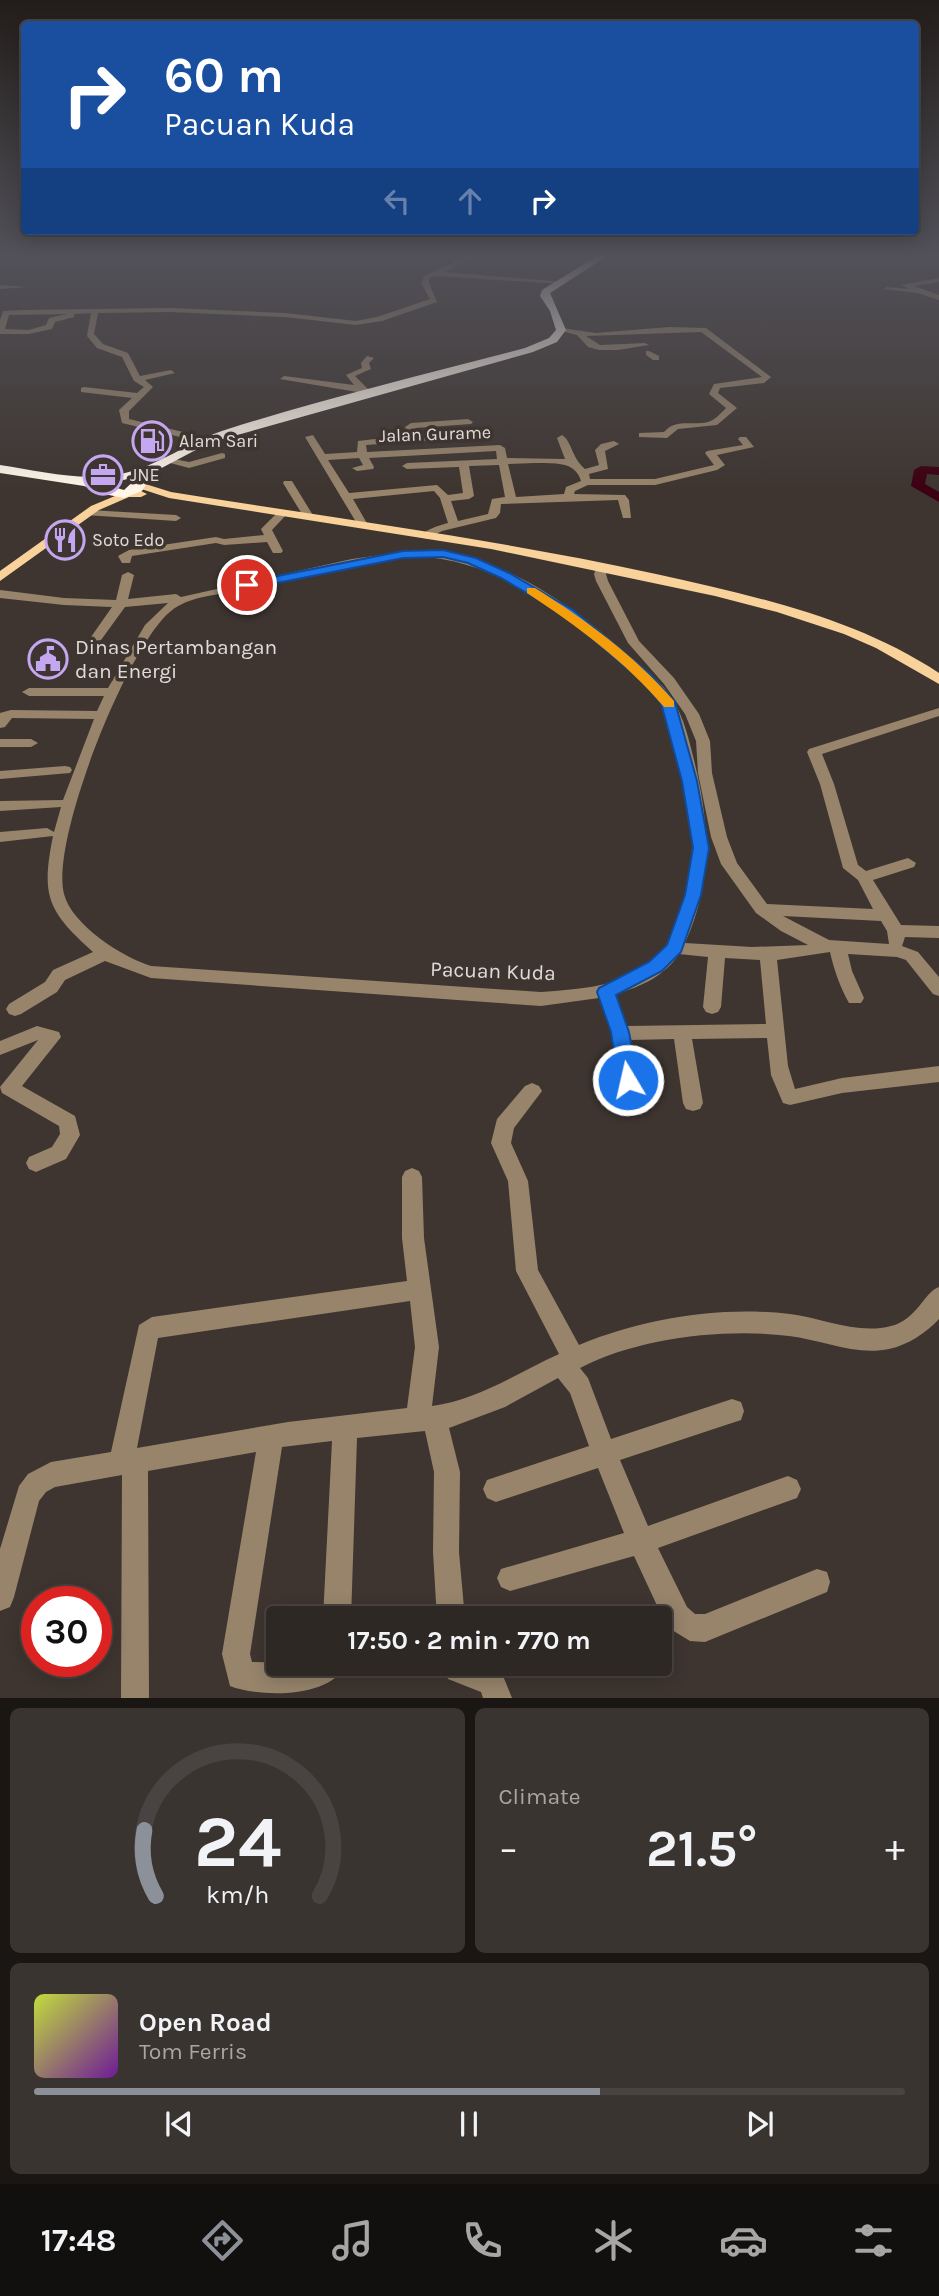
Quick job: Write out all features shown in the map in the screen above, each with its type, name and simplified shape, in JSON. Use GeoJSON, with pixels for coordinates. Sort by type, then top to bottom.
{"type":"FeatureCollection","features":[{"type":"Feature","properties":{"kind":"highway"},"geometry":{"type":"LineString","coordinates":[[0,469],[97,495],[125,488],[139,489],[150,484],[164,460],[205,440],[364,391],[529,350],[553,340],[559,332]]}},
{"type":"Feature","properties":{"kind":"highway"},"geometry":{"type":"LineString","coordinates":[[97,495],[150,484]]}},
{"type":"Feature","properties":{"kind":"main road"},"geometry":{"type":"LineString","coordinates":[[0,577],[97,495],[150,484],[283,513],[602,566],[751,600],[796,613],[895,651],[939,680]]}},
{"type":"Feature","properties":{"kind":"street"},"geometry":{"type":"LineString","coordinates":[[90,332],[100,346],[125,355],[137,379],[149,387],[124,410],[125,421],[205,440]]}},
{"type":"Feature","properties":{"kind":"street"},"geometry":{"type":"LineString","coordinates":[[575,332],[596,335],[630,332]]}},
{"type":"Feature","properties":{"kind":"street"},"geometry":{"type":"LineString","coordinates":[[642,435],[667,435],[670,430],[679,426],[715,422],[732,408],[713,394],[716,386],[764,380],[766,376],[706,332]]}},
{"type":"Feature","properties":{"kind":"street"},"geometry":{"type":"LineString","coordinates":[[580,333],[586,342],[600,348],[604,355],[651,352]]}},
{"type":"Feature","properties":{"kind":"street"},"geometry":{"type":"LineString","coordinates":[[364,391],[350,375],[368,369],[365,363],[370,358]]}},
{"type":"Feature","properties":{"kind":"street"},"geometry":{"type":"LineString","coordinates":[[137,379],[171,373]]}},
{"type":"Feature","properties":{"kind":"street"},"geometry":{"type":"LineString","coordinates":[[284,379],[364,391]]}},
{"type":"Feature","properties":{"kind":"street"},"geometry":{"type":"LineString","coordinates":[[84,390],[141,396]]}},
{"type":"Feature","properties":{"kind":"street"},"geometry":{"type":"LineString","coordinates":[[464,411],[476,449]]}},
{"type":"Feature","properties":{"kind":"street"},"geometry":{"type":"LineString","coordinates":[[415,437],[410,428],[414,425],[468,422]]}},
{"type":"Feature","properties":{"kind":"street"},"geometry":{"type":"LineString","coordinates":[[357,468],[369,467],[362,454],[361,443],[415,437],[472,435]]}},
{"type":"Feature","properties":{"kind":"street"},"geometry":{"type":"LineString","coordinates":[[310,437],[363,525]]}},
{"type":"Feature","properties":{"kind":"street"},"geometry":{"type":"LineString","coordinates":[[562,438],[571,462],[584,477],[655,482],[717,467],[720,465],[710,453],[749,447],[743,439]]}},
{"type":"Feature","properties":{"kind":"street"},"geometry":{"type":"LineString","coordinates":[[568,497],[570,489],[584,477],[604,467],[600,450],[604,446],[614,444]]}},
{"type":"Feature","properties":{"kind":"street"},"geometry":{"type":"LineString","coordinates":[[532,445],[536,460]]}},
{"type":"Feature","properties":{"kind":"street","name":"Jalan Gurame"},"geometry":{"type":"LineString","coordinates":[[321,457],[500,448],[511,499]]}},
{"type":"Feature","properties":{"kind":"street"},"geometry":{"type":"LineString","coordinates":[[164,460],[189,465],[222,456]]}},
{"type":"Feature","properties":{"kind":"street"},"geometry":{"type":"LineString","coordinates":[[407,466],[536,460],[571,462]]}},
{"type":"Feature","properties":{"kind":"street"},"geometry":{"type":"LineString","coordinates":[[445,498],[469,496],[463,463]]}},
{"type":"Feature","properties":{"kind":"street"},"geometry":{"type":"LineString","coordinates":[[288,483],[309,517]]}},
{"type":"Feature","properties":{"kind":"street"},"geometry":{"type":"LineString","coordinates":[[344,497],[437,488],[445,498],[454,524]]}},
{"type":"Feature","properties":{"kind":"street"},"geometry":{"type":"LineString","coordinates":[[97,495],[176,518]]}},
{"type":"Feature","properties":{"kind":"street"},"geometry":{"type":"LineString","coordinates":[[426,536],[454,524],[492,516],[495,513],[495,501],[511,499],[621,497],[627,516]]}},
{"type":"Feature","properties":{"kind":"street"},"geometry":{"type":"LineString","coordinates":[[277,551],[267,529],[283,513]]}},
{"type":"Feature","properties":{"kind":"street"},"geometry":{"type":"LineString","coordinates":[[126,561],[124,555],[129,553],[169,545],[269,538]]}},
{"type":"Feature","properties":{"kind":"street"},"geometry":{"type":"LineString","coordinates":[[0,594],[43,601],[167,600],[387,553],[431,549],[437,547],[439,538]]}},
{"type":"Feature","properties":{"kind":"street","name":"Pacuan Kuda"},"geometry":{"type":"LineString","coordinates":[[403,554],[443,554],[472,560],[505,575],[569,613],[646,677],[668,702],[690,781],[701,848],[693,895],[675,948],[656,967],[606,992],[541,999],[226,979],[150,972],[130,967],[104,954],[62,908],[54,889],[54,868],[70,800],[111,692],[151,624],[174,604],[273,580],[403,554]]}},
{"type":"Feature","properties":{"kind":"street"},"geometry":{"type":"LineString","coordinates":[[602,566],[602,581],[634,643],[669,681],[692,714],[703,741],[705,774],[719,837],[729,864],[762,909],[787,927],[832,947],[855,998]]}},
{"type":"Feature","properties":{"kind":"street"},"geometry":{"type":"LineString","coordinates":[[97,637],[121,602],[128,575]]}},
{"type":"Feature","properties":{"kind":"street"},"geometry":{"type":"LineString","coordinates":[[4,720],[32,688],[111,692]]}},
{"type":"Feature","properties":{"kind":"street"},"geometry":{"type":"LineString","coordinates":[[892,951],[896,931],[864,877],[851,869],[827,784],[814,752],[939,712]]}},
{"type":"Feature","properties":{"kind":"street"},"geometry":{"type":"LineString","coordinates":[[4,720],[101,715]]}},
{"type":"Feature","properties":{"kind":"street"},"geometry":{"type":"LineString","coordinates":[[0,743],[31,743]]}},
{"type":"Feature","properties":{"kind":"street"},"geometry":{"type":"LineString","coordinates":[[0,775],[65,770]]}},
{"type":"Feature","properties":{"kind":"street"},"geometry":{"type":"LineString","coordinates":[[0,806],[58,803]]}},
{"type":"Feature","properties":{"kind":"street"},"geometry":{"type":"LineString","coordinates":[[0,837],[47,833]]}},
{"type":"Feature","properties":{"kind":"street"},"geometry":{"type":"LineString","coordinates":[[864,877],[908,863]]}},
{"type":"Feature","properties":{"kind":"street"},"geometry":{"type":"LineString","coordinates":[[762,909],[887,916]]}},
{"type":"Feature","properties":{"kind":"street"},"geometry":{"type":"LineString","coordinates":[[896,931],[939,932]]}},
{"type":"Feature","properties":{"kind":"street"},"geometry":{"type":"LineString","coordinates":[[675,948],[768,952],[811,951],[832,947],[892,951],[912,956],[939,989]]}},
{"type":"Feature","properties":{"kind":"street"},"geometry":{"type":"LineString","coordinates":[[712,1007],[717,951]]}},
{"type":"Feature","properties":{"kind":"street"},"geometry":{"type":"LineString","coordinates":[[768,952],[781,1074],[790,1097],[826,1088],[910,1080],[939,1074]]}},
{"type":"Feature","properties":{"kind":"street"},"geometry":{"type":"LineString","coordinates":[[15,1009],[51,987],[59,975],[104,954]]}},
{"type":"Feature","properties":{"kind":"street"},"geometry":{"type":"LineString","coordinates":[[606,992],[620,1032],[628,1080]]}},
{"type":"Feature","properties":{"kind":"street"},"geometry":{"type":"LineString","coordinates":[[620,1032],[775,1031]]}},
{"type":"Feature","properties":{"kind":"street"},"geometry":{"type":"LineString","coordinates":[[682,1032],[693,1103]]}},
{"type":"Feature","properties":{"kind":"street"},"geometry":{"type":"LineString","coordinates":[[0,1048],[9,1046],[23,1034],[45,1033],[52,1037],[9,1088],[68,1122],[70,1135],[59,1153],[36,1163]]}},
{"type":"Feature","properties":{"kind":"street"},"geometry":{"type":"LineString","coordinates":[[532,1091],[504,1125],[501,1143],[518,1181],[527,1271],[580,1386],[641,1541],[677,1617],[690,1627],[705,1628],[817,1582]]}},
{"type":"Feature","properties":{"kind":"street"},"geometry":{"type":"LineString","coordinates":[[412,1177],[413,1238],[427,1347],[426,1418],[447,1472],[446,1552],[450,1606]]}},
{"type":"Feature","properties":{"kind":"street"},"geometry":{"type":"LineString","coordinates":[[135,1698],[128,1461],[147,1333],[152,1328],[420,1289]]}},
{"type":"Feature","properties":{"kind":"street"},"geometry":{"type":"LineString","coordinates":[[0,1597],[28,1495],[37,1483],[51,1475],[271,1437],[469,1411],[568,1362],[646,1334],[718,1325],[789,1325],[883,1341],[897,1338],[936,1311]]}},
{"type":"Feature","properties":{"kind":"street"},"geometry":{"type":"LineString","coordinates":[[496,1489],[732,1410]]}},
{"type":"Feature","properties":{"kind":"street"},"geometry":{"type":"LineString","coordinates":[[338,1606],[345,1428]]}},
{"type":"Feature","properties":{"kind":"street"},"geometry":{"type":"LineString","coordinates":[[271,1437],[236,1654],[237,1670],[240,1676],[315,1676]]}},
{"type":"Feature","properties":{"kind":"street"},"geometry":{"type":"LineString","coordinates":[[510,1578],[641,1541],[788,1489]]}},
{"type":"Feature","properties":{"kind":"street"},"geometry":{"type":"LineString","coordinates":[[477,1676],[491,1681],[498,1698]]}},
{"type":"Feature","properties":{"kind":"waterway"},"geometry":{"type":"LineString","coordinates":[[939,471],[921,470],[918,486],[939,498]]}},
{"type":"Feature","properties":{"kind":"slow traffic"},"geometry":{"type":"LineString","coordinates":[[531,590],[569,613],[646,677],[669,704]]}},
{"type":"Feature","properties":{"kind":"place","name":"Alam Sari"},"geometry":{"type":"Point","coordinates":[152,441]}},
{"type":"Feature","properties":{"kind":"place","name":"JNE"},"geometry":{"type":"Point","coordinates":[103,475]}},
{"type":"Feature","properties":{"kind":"place","name":"Soto Edo"},"geometry":{"type":"Point","coordinates":[65,540]}},
{"type":"Feature","properties":{"kind":"place","name":"Dinas Pertambangan dan Energi"},"geometry":{"type":"Point","coordinates":[48,659]}},
{"type":"Feature","properties":{"kind":"route"},"geometry":{"type":"LineString","coordinates":[[247,585],[403,554],[458,556],[505,575],[569,613],[646,677],[668,702],[690,781],[701,848],[693,895],[675,948],[656,967],[606,992],[620,1032],[628,1080]]}}]}
